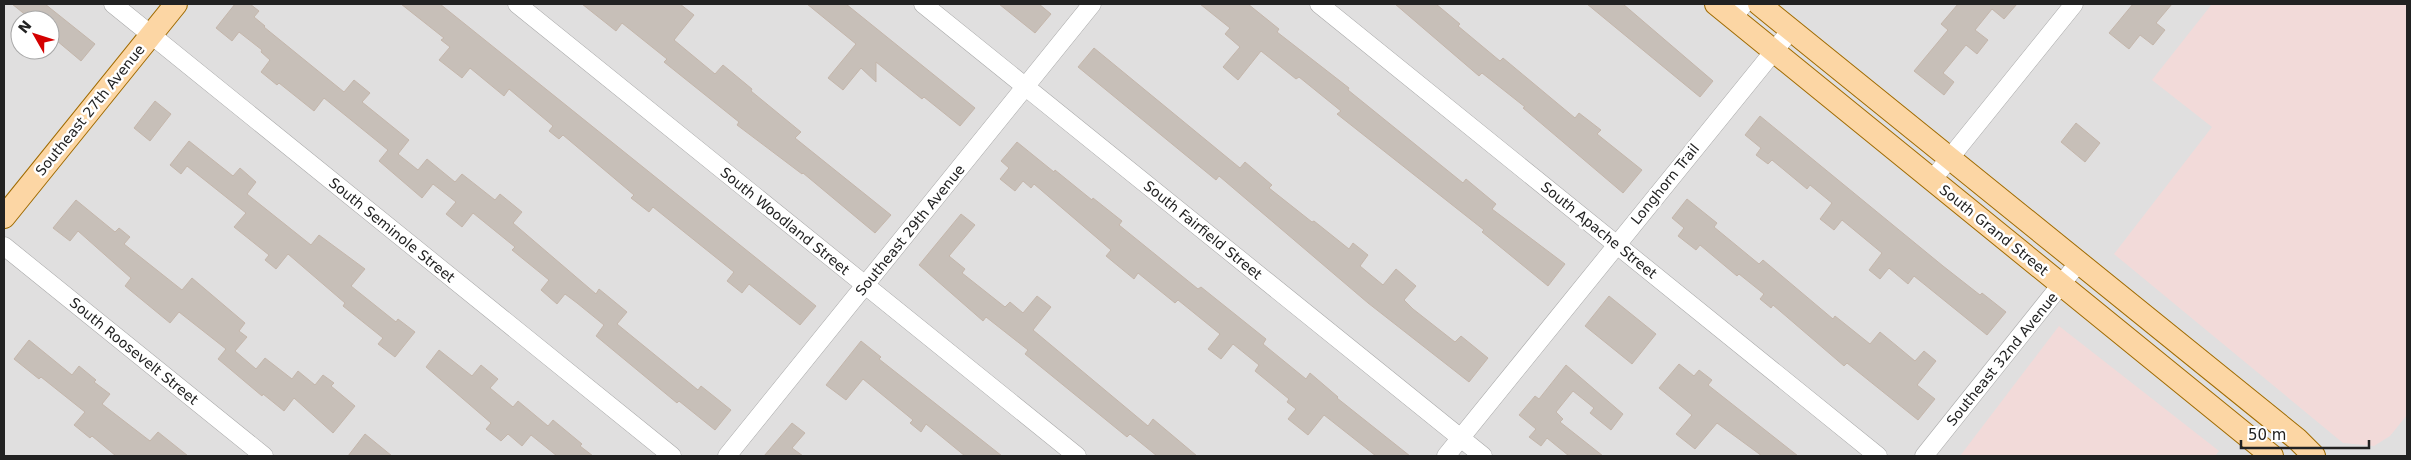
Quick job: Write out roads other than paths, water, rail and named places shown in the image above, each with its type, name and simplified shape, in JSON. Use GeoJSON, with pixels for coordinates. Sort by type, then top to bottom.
{"type":"FeatureCollection","features":[{"type":"Feature","properties":{"kind":"main road","name":"Southeast 27th Avenue"},"geometry":{"type":"LineString","coordinates":[[4,217],[176,4]]}},
{"type":"Feature","properties":{"kind":"main road","name":"South Grand Street"},"geometry":{"type":"LineString","coordinates":[[1716,4],[1739,11],[1774,51],[2272,456]]}},
{"type":"Feature","properties":{"kind":"main road","name":"South Grand Street"},"geometry":{"type":"LineString","coordinates":[[1760,4],[2297,439],[2314,456]]}},
{"type":"Feature","properties":{"kind":"street","name":"South Seminole Street"},"geometry":{"type":"LineString","coordinates":[[113,4],[672,456]]}},
{"type":"Feature","properties":{"kind":"street","name":"South Woodland Street"},"geometry":{"type":"LineString","coordinates":[[517,4],[1077,456]]}},
{"type":"Feature","properties":{"kind":"street","name":"South Fairfield Street"},"geometry":{"type":"LineString","coordinates":[[923,4],[1483,456]]}},
{"type":"Feature","properties":{"kind":"street","name":"Southeast 29th Avenue"},"geometry":{"type":"LineString","coordinates":[[727,456],[1092,4]]}},
{"type":"Feature","properties":{"kind":"street","name":"South Apache Street"},"geometry":{"type":"LineString","coordinates":[[1319,4],[1878,456]]}},
{"type":"Feature","properties":{"kind":"street"},"geometry":{"type":"LineString","coordinates":[[1932,180],[2074,4]]}},
{"type":"Feature","properties":{"kind":"street","name":"Longhorn Trail"},"geometry":{"type":"LineString","coordinates":[[1446,456],[1791,30]]}},
{"type":"Feature","properties":{"kind":"street","name":"South Roosevelt Street"},"geometry":{"type":"LineString","coordinates":[[4,246],[264,456]]}},
{"type":"Feature","properties":{"kind":"street","name":"Southeast 32nd Avenue"},"geometry":{"type":"LineString","coordinates":[[1924,456],[2079,262]]}}]}
